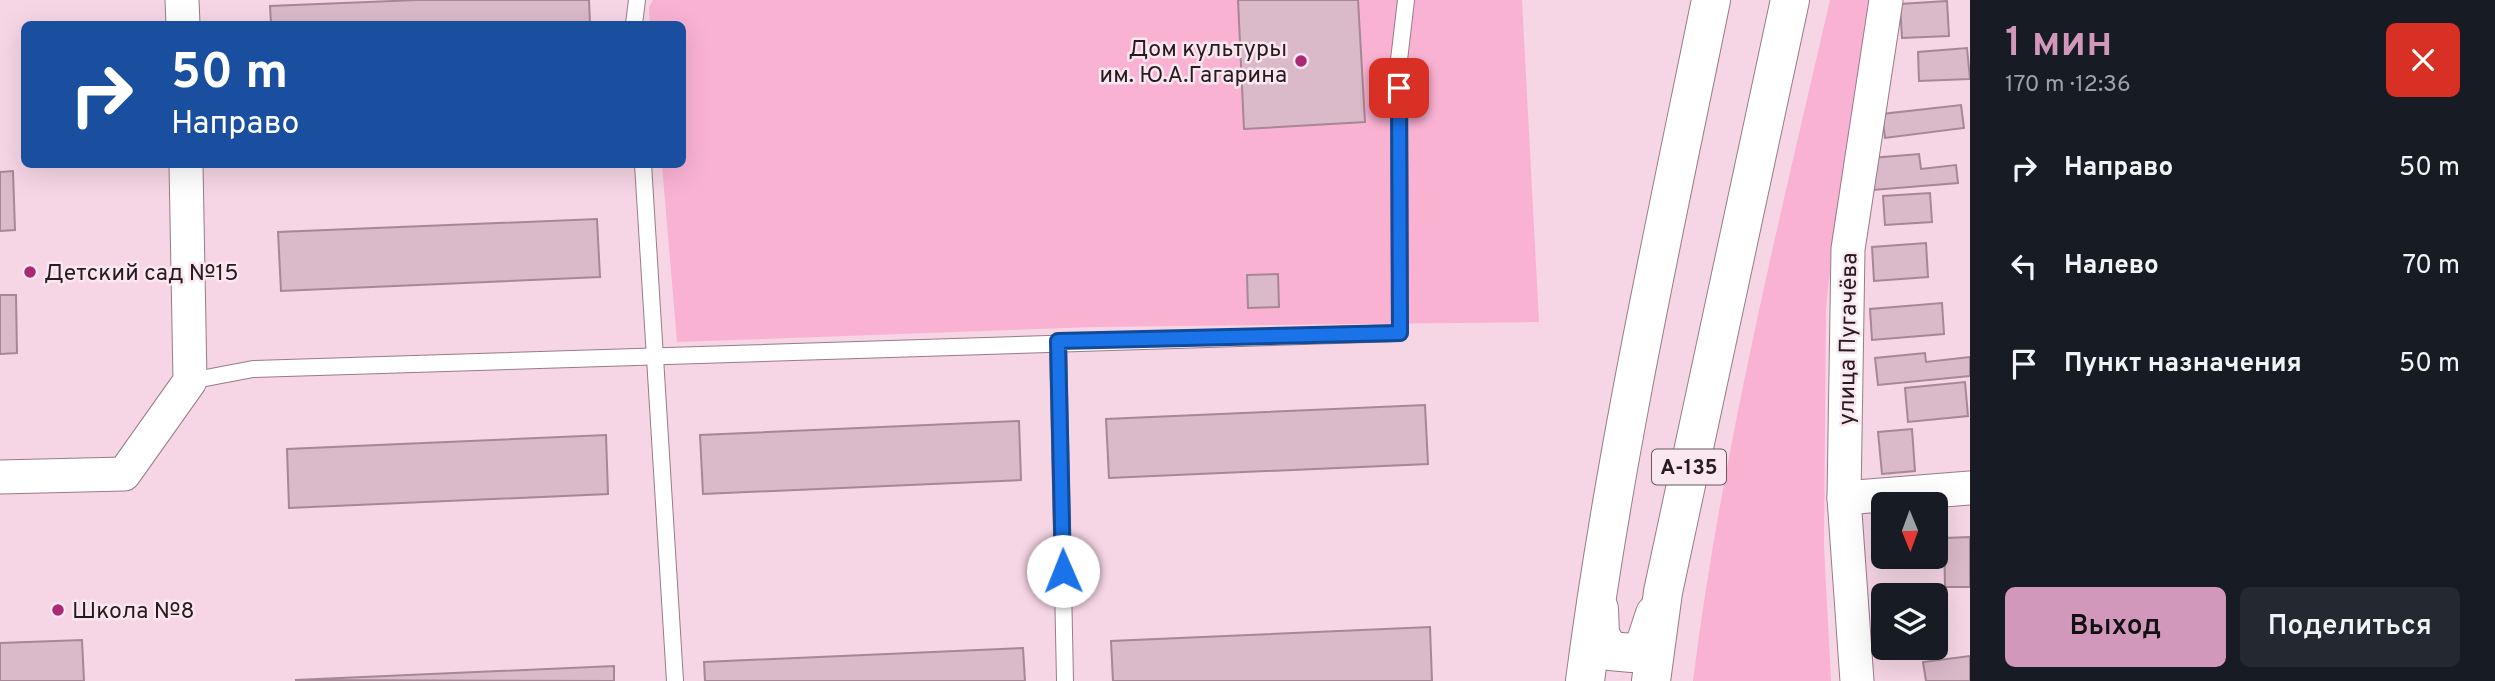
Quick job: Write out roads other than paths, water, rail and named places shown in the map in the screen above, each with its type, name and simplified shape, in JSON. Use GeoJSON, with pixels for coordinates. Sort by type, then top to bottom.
{"type":"FeatureCollection","features":[{"type":"Feature","properties":{"kind":"highway","name":"А-135"},"geometry":{"type":"LineString","coordinates":[[1585,681],[1598,582],[1653,281],[1711,0]]}},
{"type":"Feature","properties":{"kind":"highway","name":"А-135"},"geometry":{"type":"LineString","coordinates":[[1651,681],[1663,592],[1790,0]]}},
{"type":"Feature","properties":{"kind":"highway"},"geometry":{"type":"LineString","coordinates":[[1598,582],[1600,635],[1610,650],[1632,653],[1644,647],[1663,592]]}},
{"type":"Feature","properties":{"kind":"street"},"geometry":{"type":"LineString","coordinates":[[182,0],[183,21]]}},
{"type":"Feature","properties":{"kind":"street","name":"улица Пугачёва"},"geometry":{"type":"LineString","coordinates":[[1857,681],[1844,498],[1848,249],[1885,0]]}},
{"type":"Feature","properties":{"kind":"street"},"geometry":{"type":"LineString","coordinates":[[0,477],[124,474],[190,381],[186,168]]}},
{"type":"Feature","properties":{"kind":"street"},"geometry":{"type":"LineString","coordinates":[[1844,498],[1970,488]]}},
{"type":"Feature","properties":{"kind":"lane"},"geometry":{"type":"LineString","coordinates":[[634,21],[637,0]]}},
{"type":"Feature","properties":{"kind":"lane"},"geometry":{"type":"LineString","coordinates":[[190,381],[253,369],[656,358],[1058,341],[1400,333],[1399,60],[1406,0]]}},
{"type":"Feature","properties":{"kind":"lane"},"geometry":{"type":"LineString","coordinates":[[643,168],[675,681]]}},
{"type":"Feature","properties":{"kind":"lane"},"geometry":{"type":"LineString","coordinates":[[1058,341],[1065,681]]}},
{"type":"Feature","properties":{"kind":"place","name":"Дом культуры им. Ю.А.Гагарина"},"geometry":{"type":"Point","coordinates":[1301,61]}},
{"type":"Feature","properties":{"kind":"place","name":"Детский сад №15"},"geometry":{"type":"Point","coordinates":[30,272]}},
{"type":"Feature","properties":{"kind":"place","name":"Школа №8"},"geometry":{"type":"Point","coordinates":[58,610]}}]}
